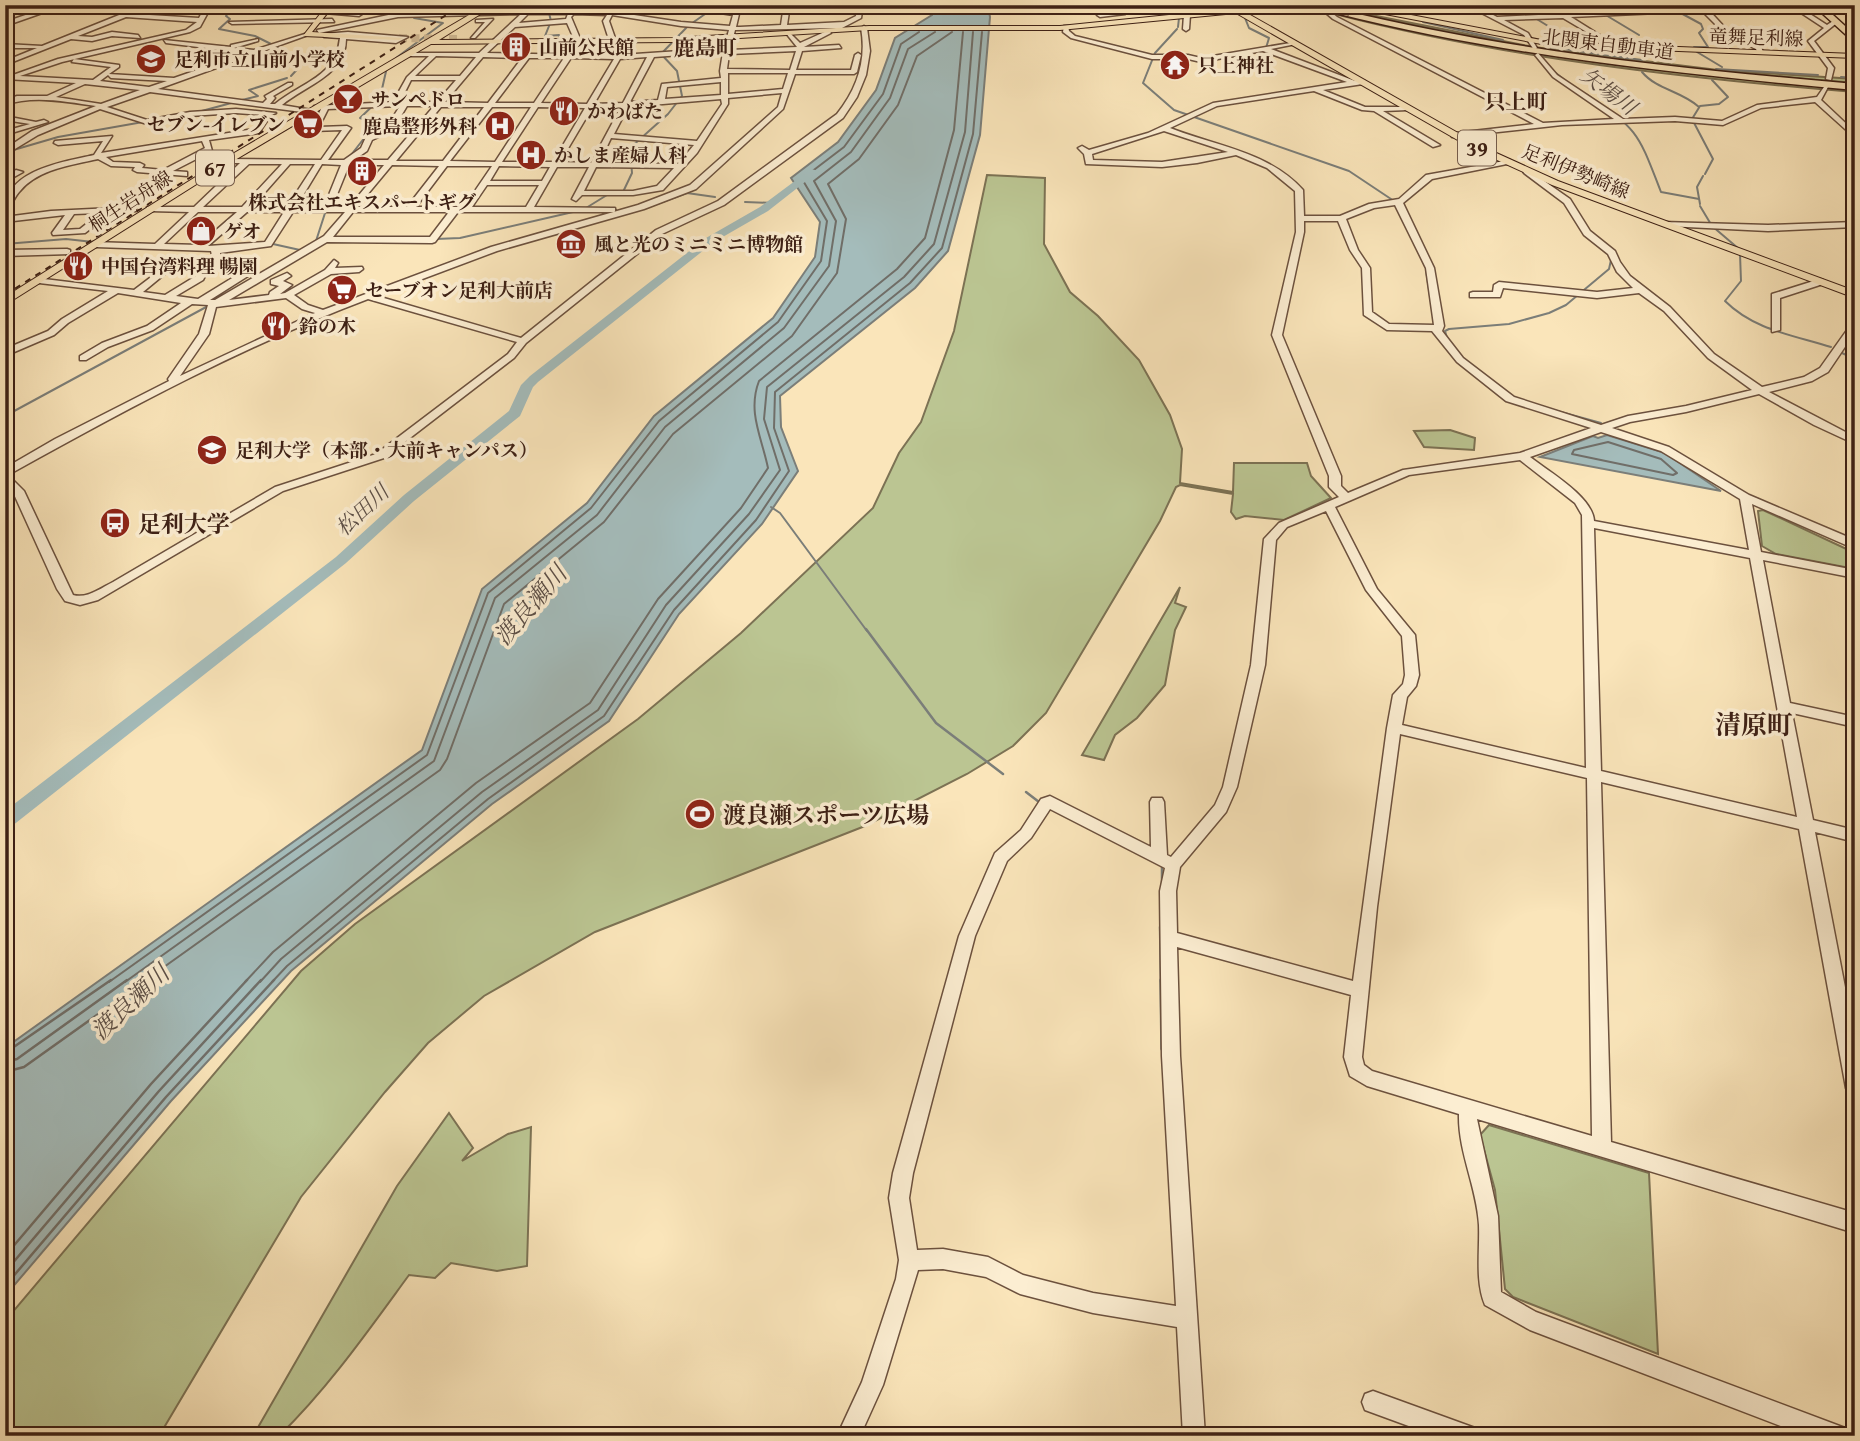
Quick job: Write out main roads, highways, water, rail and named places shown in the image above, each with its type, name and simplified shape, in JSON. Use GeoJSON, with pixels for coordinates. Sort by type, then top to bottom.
{"type":"FeatureCollection","features":[{"type":"Feature","properties":{"kind":"highway","name":"北関東自動車道"},"geometry":{"type":"LineString","coordinates":[[1319,5],[1446,34],[1567,55],[1855,85]]}},
{"type":"Feature","properties":{"kind":"highway"},"geometry":{"type":"LineString","coordinates":[[1819,5],[1855,38]]}},
{"type":"Feature","properties":{"kind":"highway"},"geometry":{"type":"LineString","coordinates":[[1819,5],[1855,38]]}},
{"type":"Feature","properties":{"kind":"highway"},"geometry":{"type":"LineString","coordinates":[[1827,5],[1855,31]]}},
{"type":"Feature","properties":{"kind":"highway","name":"北関東自動車道"},"geometry":{"type":"LineString","coordinates":[[1332,7],[1468,41],[1574,58],[1855,85]]}},
{"type":"Feature","properties":{"kind":"main road","name":"桐生岩舟線"},"geometry":{"type":"LineString","coordinates":[[5,302],[226,161],[492,5]]}},
{"type":"Feature","properties":{"kind":"main road","name":"足利伊勢崎線"},"geometry":{"type":"LineString","coordinates":[[1227,5],[1358,83],[1507,162],[1855,295]]}},
{"type":"Feature","properties":{"kind":"main road","name":"竜舞足利線"},"geometry":{"type":"LineString","coordinates":[[434,39],[614,41],[785,30],[1063,27],[1236,11],[1332,7],[1391,13],[1532,44],[1855,55]]}},
{"type":"Feature","properties":{"kind":"main road"},"geometry":{"type":"LineString","coordinates":[[329,9],[306,34],[399,38]]}},
{"type":"Feature","properties":{"kind":"water","name":"渡良瀬川"},"geometry":{"type":"Polygon","coordinates":[[[932,5],[988,5],[990,17],[980,135],[948,251],[915,288],[780,396],[781,427],[798,471],[762,524],[679,614],[609,721],[492,804],[291,971],[171,1101],[5,1296],[5,1048],[422,750],[482,589],[587,503],[654,416],[773,318],[815,257],[820,222],[791,178],[838,142],[876,90],[895,38],[932,15],[932,5]]]}},
{"type":"Feature","properties":{"kind":"water"},"geometry":{"type":"Polygon","coordinates":[[[1607,435],[1665,453],[1721,491],[1540,457],[1593,436],[1598,438],[1607,435]]]}},
{"type":"Feature","properties":{"kind":"waterway"},"geometry":{"type":"LineString","coordinates":[[234,5],[226,16],[230,19],[219,29],[255,36],[271,44]]}},
{"type":"Feature","properties":{"kind":"waterway"},"geometry":{"type":"LineString","coordinates":[[396,58],[443,23],[414,18],[428,5]]}},
{"type":"Feature","properties":{"kind":"waterway"},"geometry":{"type":"LineString","coordinates":[[547,5],[551,21],[545,36],[559,35],[566,55]]}},
{"type":"Feature","properties":{"kind":"waterway"},"geometry":{"type":"LineString","coordinates":[[1152,5],[1175,10],[1178,14]]}},
{"type":"Feature","properties":{"kind":"waterway","name":"矢場川"},"geometry":{"type":"LineString","coordinates":[[1395,5],[1408,14]]}},
{"type":"Feature","properties":{"kind":"waterway"},"geometry":{"type":"LineString","coordinates":[[1589,5],[1639,35]]}},
{"type":"Feature","properties":{"kind":"waterway"},"geometry":{"type":"LineString","coordinates":[[1666,5],[1701,24],[1703,29],[1699,33],[1708,47],[1694,47]]}},
{"type":"Feature","properties":{"kind":"waterway"},"geometry":{"type":"LineString","coordinates":[[1518,7],[1541,16]]}},
{"type":"Feature","properties":{"kind":"waterway"},"geometry":{"type":"LineString","coordinates":[[623,192],[632,173],[630,148],[668,114],[682,96],[677,71],[661,54],[688,26],[708,12]]}},
{"type":"Feature","properties":{"kind":"waterway"},"geometry":{"type":"LineString","coordinates":[[1178,27],[1179,18]]}},
{"type":"Feature","properties":{"kind":"waterway"},"geometry":{"type":"LineString","coordinates":[[1245,18],[1249,28],[1269,38],[1266,48]]}},
{"type":"Feature","properties":{"kind":"waterway"},"geometry":{"type":"LineString","coordinates":[[1535,18],[1574,42]]}},
{"type":"Feature","properties":{"kind":"waterway","name":"矢場川"},"geometry":{"type":"LineString","coordinates":[[1423,22],[1503,40]]}},
{"type":"Feature","properties":{"kind":"waterway"},"geometry":{"type":"LineString","coordinates":[[1177,29],[1155,53],[1143,83],[1174,110],[1349,171],[1394,201]]}},
{"type":"Feature","properties":{"kind":"waterway"},"geometry":{"type":"LineString","coordinates":[[276,46],[303,63],[291,76]]}},
{"type":"Feature","properties":{"kind":"waterway"},"geometry":{"type":"LineString","coordinates":[[1549,47],[1642,60]]}},
{"type":"Feature","properties":{"kind":"waterway"},"geometry":{"type":"LineString","coordinates":[[1697,52],[1722,67]]}},
{"type":"Feature","properties":{"kind":"waterway"},"geometry":{"type":"LineString","coordinates":[[351,155],[369,132],[369,121],[360,118],[385,94],[382,89],[387,67]]}},
{"type":"Feature","properties":{"kind":"waterway"},"geometry":{"type":"LineString","coordinates":[[1716,69],[1818,75]]}},
{"type":"Feature","properties":{"kind":"waterway","name":"矢場川"},"geometry":{"type":"LineString","coordinates":[[1552,70],[1566,81]]}},
{"type":"Feature","properties":{"kind":"waterway"},"geometry":{"type":"LineString","coordinates":[[1642,72],[1655,83],[1699,107]]}},
{"type":"Feature","properties":{"kind":"waterway"},"geometry":{"type":"LineString","coordinates":[[1841,77],[1855,78]]}},
{"type":"Feature","properties":{"kind":"waterway"},"geometry":{"type":"LineString","coordinates":[[242,100],[258,96],[249,90],[287,78]]}},
{"type":"Feature","properties":{"kind":"waterway"},"geometry":{"type":"LineString","coordinates":[[1705,174],[1713,159],[1692,119],[1700,106],[1719,104],[1728,97],[1712,80]]}},
{"type":"Feature","properties":{"kind":"waterway","name":"矢場川"},"geometry":{"type":"LineString","coordinates":[[1586,94],[1617,116],[1635,134],[1661,192],[1699,199]]}},
{"type":"Feature","properties":{"kind":"waterway"},"geometry":{"type":"LineString","coordinates":[[198,112],[235,102]]}},
{"type":"Feature","properties":{"kind":"waterway"},"geometry":{"type":"LineString","coordinates":[[10,151],[58,137],[143,122]]}},
{"type":"Feature","properties":{"kind":"waterway"},"geometry":{"type":"LineString","coordinates":[[329,197],[342,165]]}},
{"type":"Feature","properties":{"kind":"waterway","name":"松田川"},"geometry":{"type":"LineString","coordinates":[[5,821],[341,560],[409,498],[515,413],[527,385],[534,379],[710,240],[764,209],[814,171]]}},
{"type":"Feature","properties":{"kind":"waterway"},"geometry":{"type":"LineString","coordinates":[[1700,204],[1697,187],[1703,176]]}},
{"type":"Feature","properties":{"kind":"waterway"},"geometry":{"type":"LineString","coordinates":[[1546,182],[1566,197]]}},
{"type":"Feature","properties":{"kind":"waterway"},"geometry":{"type":"LineString","coordinates":[[646,208],[687,193],[715,197]]}},
{"type":"Feature","properties":{"kind":"waterway"},"geometry":{"type":"LineString","coordinates":[[586,208],[607,195]]}},
{"type":"Feature","properties":{"kind":"waterway"},"geometry":{"type":"LineString","coordinates":[[745,202],[773,203]]}},
{"type":"Feature","properties":{"kind":"waterway","name":"矢場川"},"geometry":{"type":"LineString","coordinates":[[1700,206],[1712,226],[1739,249]]}},
{"type":"Feature","properties":{"kind":"waterway"},"geometry":{"type":"LineString","coordinates":[[316,241],[326,210]]}},
{"type":"Feature","properties":{"kind":"waterway"},"geometry":{"type":"LineString","coordinates":[[1569,210],[1575,220]]}},
{"type":"Feature","properties":{"kind":"waterway"},"geometry":{"type":"LineString","coordinates":[[436,239],[460,238],[573,212]]}},
{"type":"Feature","properties":{"kind":"waterway"},"geometry":{"type":"LineString","coordinates":[[5,244],[66,239],[93,242]]}},
{"type":"Feature","properties":{"kind":"waterway"},"geometry":{"type":"LineString","coordinates":[[273,244],[300,250]]}},
{"type":"Feature","properties":{"kind":"waterway","name":"矢場川"},"geometry":{"type":"LineString","coordinates":[[1740,254],[1741,281],[1725,301],[1736,311],[1761,325],[1831,347]]}},
{"type":"Feature","properties":{"kind":"waterway"},"geometry":{"type":"LineString","coordinates":[[1448,341],[1445,331],[1449,329],[1509,324],[1549,313],[1566,305],[1609,269],[1611,260]]}},
{"type":"Feature","properties":{"kind":"waterway"},"geometry":{"type":"LineString","coordinates":[[1426,270],[1432,309]]}},
{"type":"Feature","properties":{"kind":"waterway"},"geometry":{"type":"LineString","coordinates":[[5,416],[208,306]]}},
{"type":"Feature","properties":{"kind":"waterway","name":"矢場川"},"geometry":{"type":"LineString","coordinates":[[1842,353],[1855,359]]}},
{"type":"Feature","properties":{"kind":"waterway"},"geometry":{"type":"LineString","coordinates":[[1550,409],[1601,423]]}},
{"type":"Feature","properties":{"kind":"waterway"},"geometry":{"type":"LineString","coordinates":[[771,507],[780,513],[867,631]]}},
{"type":"Feature","properties":{"kind":"waterway"},"geometry":{"type":"LineString","coordinates":[[866,629],[936,723],[1003,774]]}},
{"type":"Feature","properties":{"kind":"waterway"},"geometry":{"type":"LineString","coordinates":[[1026,792],[1039,802]]}},
{"type":"Feature","properties":{"kind":"waterway"},"geometry":{"type":"LineString","coordinates":[[1162,867],[1162,885]]}},
{"type":"Feature","properties":{"kind":"waterway"},"geometry":{"type":"LineString","coordinates":[[1160,927],[1161,982]]}},
{"type":"Feature","properties":{"kind":"waterway"},"geometry":{"type":"LineString","coordinates":[[1161,980],[1162,1049]]}},
{"type":"Feature","properties":{"kind":"tunnel"},"geometry":{"type":"LineString","coordinates":[[399,38],[458,39]]}},
{"type":"Feature","properties":{"kind":"railway"},"geometry":{"type":"LineString","coordinates":[[5,295],[462,5]]}},
{"type":"Feature","properties":{"kind":"place","name":"山前公民館"},"geometry":{"type":"Point","coordinates":[516,47]}},
{"type":"Feature","properties":{"kind":"place","name":"足利市立山前小学校"},"geometry":{"type":"Point","coordinates":[151,59]}},
{"type":"Feature","properties":{"kind":"place","name":"只上神社"},"geometry":{"type":"Point","coordinates":[1175,65]}},
{"type":"Feature","properties":{"kind":"place","name":"サンペドロ"},"geometry":{"type":"Point","coordinates":[348,99]}},
{"type":"Feature","properties":{"kind":"place","name":"かわばた"},"geometry":{"type":"Point","coordinates":[564,111]}},
{"type":"Feature","properties":{"kind":"place","name":"セブン-イレブン"},"geometry":{"type":"Point","coordinates":[308,124]}},
{"type":"Feature","properties":{"kind":"place","name":"鹿島整形外科"},"geometry":{"type":"Point","coordinates":[500,126]}},
{"type":"Feature","properties":{"kind":"place","name":"かしま産婦人科"},"geometry":{"type":"Point","coordinates":[531,155]}},
{"type":"Feature","properties":{"kind":"place","name":"株式会社エキスパートギグ"},"geometry":{"type":"Point","coordinates":[362,171]}},
{"type":"Feature","properties":{"kind":"place","name":"ゲオ"},"geometry":{"type":"Point","coordinates":[201,231]}},
{"type":"Feature","properties":{"kind":"place","name":"風と光のミニミニ博物館"},"geometry":{"type":"Point","coordinates":[571,244]}},
{"type":"Feature","properties":{"kind":"place","name":"中国台湾料理 暢園"},"geometry":{"type":"Point","coordinates":[78,266]}},
{"type":"Feature","properties":{"kind":"place","name":"セーブオン足利大前店"},"geometry":{"type":"Point","coordinates":[342,290]}},
{"type":"Feature","properties":{"kind":"place","name":"鈴の木"},"geometry":{"type":"Point","coordinates":[276,326]}},
{"type":"Feature","properties":{"kind":"place","name":"足利大学（本部・大前キャンパス）"},"geometry":{"type":"Point","coordinates":[212,450]}},
{"type":"Feature","properties":{"kind":"place","name":"足利大学"},"geometry":{"type":"Point","coordinates":[115,523]}},
{"type":"Feature","properties":{"kind":"place","name":"渡良瀬スポーツ広場"},"geometry":{"type":"Point","coordinates":[700,814]}},
{"type":"Feature","properties":{"kind":"district","name":"鹿島町"},"geometry":{"type":"Point","coordinates":[705,47]}},
{"type":"Feature","properties":{"kind":"district","name":"只上町"},"geometry":{"type":"Point","coordinates":[1516,101]}},
{"type":"Feature","properties":{"kind":"district","name":"清原町"},"geometry":{"type":"Point","coordinates":[1754,724]}}]}
